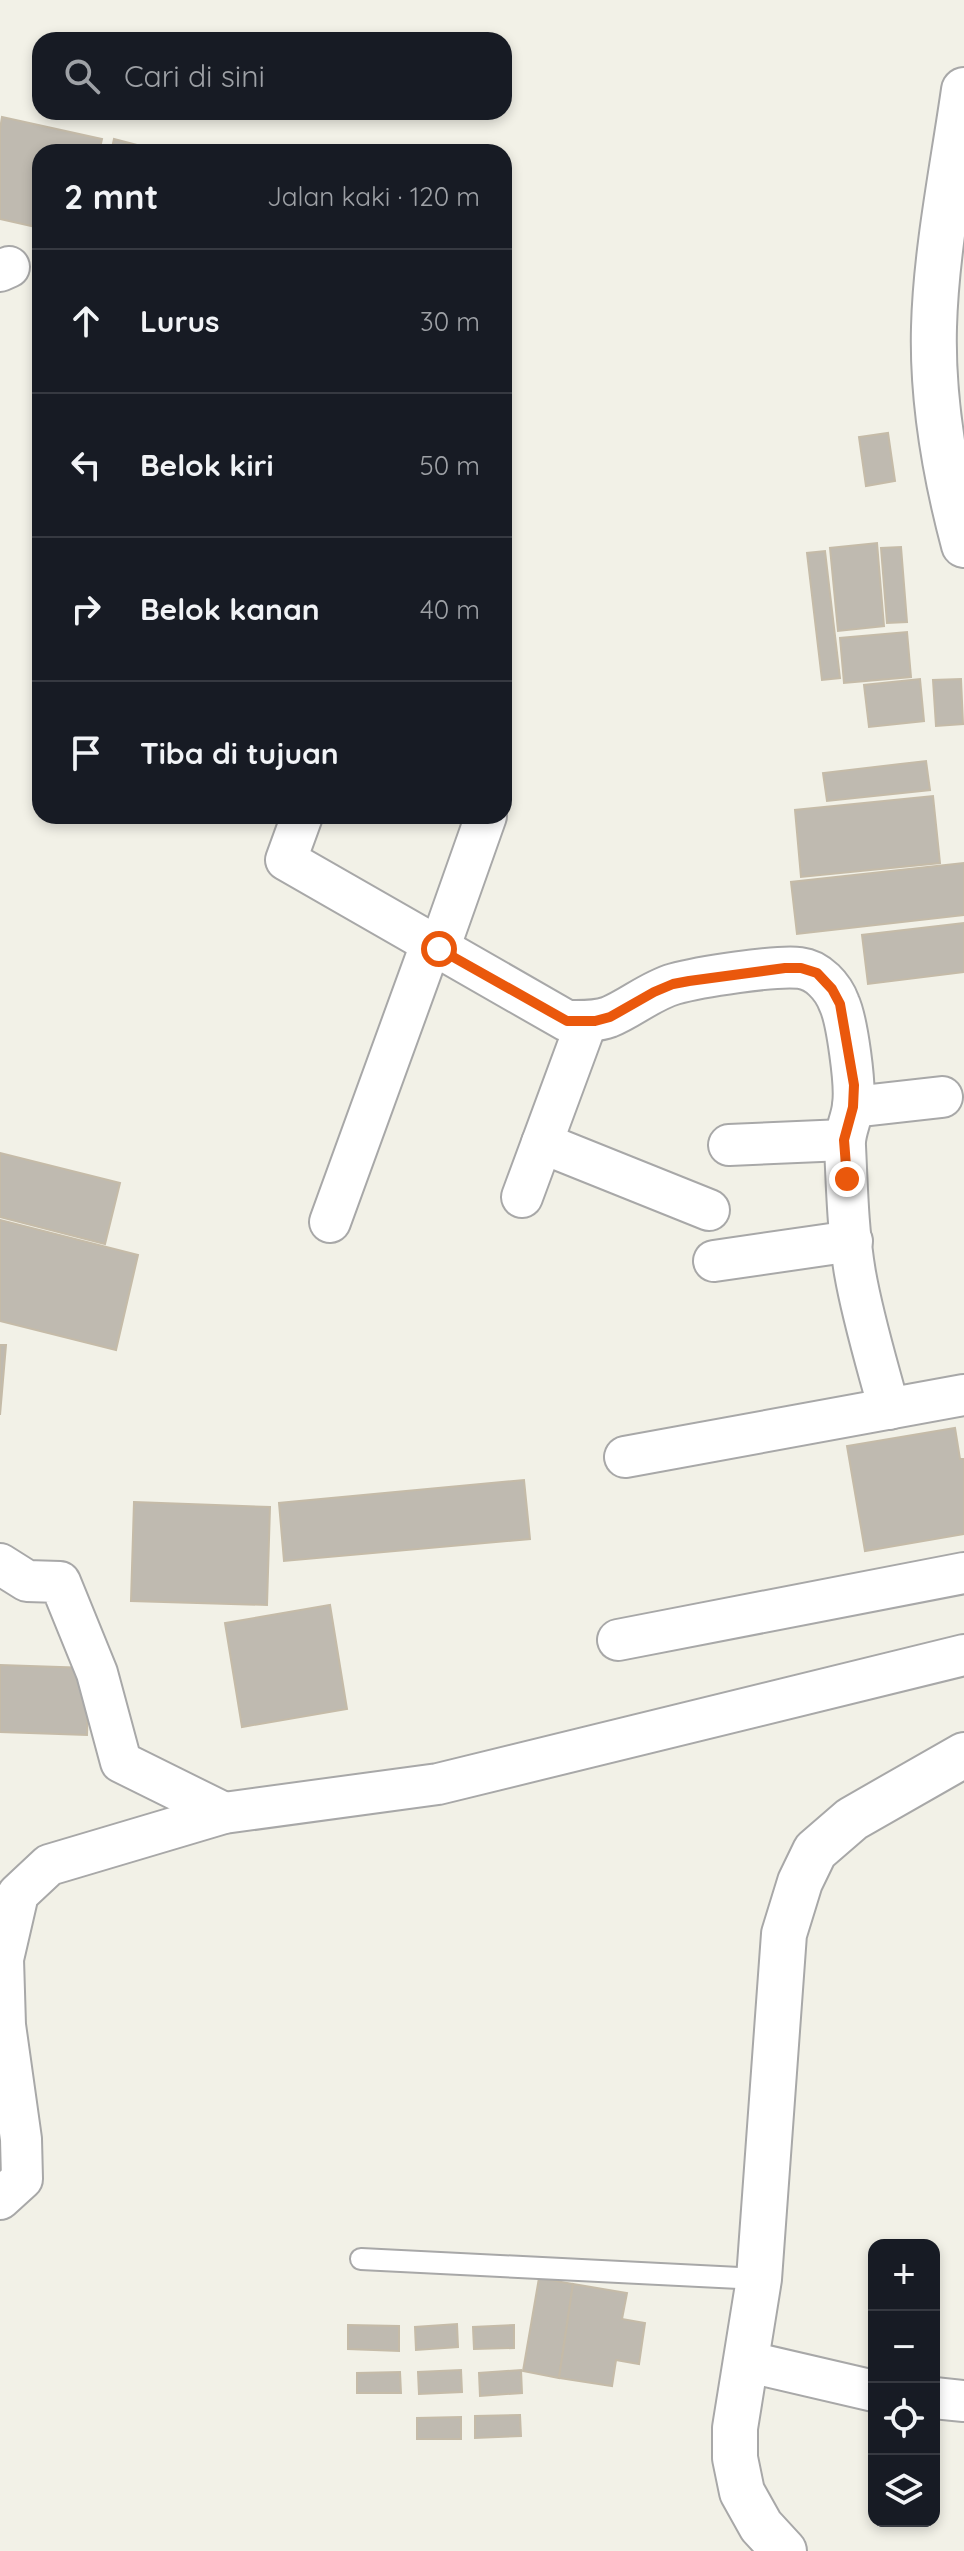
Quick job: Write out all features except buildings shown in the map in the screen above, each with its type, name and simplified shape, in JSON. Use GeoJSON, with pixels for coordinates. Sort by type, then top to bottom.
{"type":"FeatureCollection","features":[{"type":"Feature","properties":{"kind":"street"},"geometry":{"type":"LineString","coordinates":[[964,90],[938,276],[934,328],[936,398],[950,491],[964,545]]}},
{"type":"Feature","properties":{"kind":"street"},"geometry":{"type":"LineString","coordinates":[[299,824],[286,860],[567,1021],[610,1017],[673,984],[801,968],[817,973],[832,989],[840,1004],[854,1085],[849,1124],[852,1241],[864,1314],[889,1409]]}},
{"type":"Feature","properties":{"kind":"street"},"geometry":{"type":"LineString","coordinates":[[330,1222],[483,824]]}},
{"type":"Feature","properties":{"kind":"street"},"geometry":{"type":"LineString","coordinates":[[522,1197],[587,1021]]}},
{"type":"Feature","properties":{"kind":"street"},"geometry":{"type":"LineString","coordinates":[[729,1145],[849,1124],[942,1097]]}},
{"type":"Feature","properties":{"kind":"street"},"geometry":{"type":"LineString","coordinates":[[542,1143],[709,1210]]}},
{"type":"Feature","properties":{"kind":"street"},"geometry":{"type":"LineString","coordinates":[[714,1261],[852,1241]]}},
{"type":"Feature","properties":{"kind":"street"},"geometry":{"type":"LineString","coordinates":[[625,1457],[964,1395]]}},
{"type":"Feature","properties":{"kind":"street"},"geometry":{"type":"LineString","coordinates":[[0,1564],[27,1581],[60,1582],[97,1673],[121,1762],[224,1813]]}},
{"type":"Feature","properties":{"kind":"street"},"geometry":{"type":"LineString","coordinates":[[618,1640],[964,1573]]}},
{"type":"Feature","properties":{"kind":"street"},"geometry":{"type":"LineString","coordinates":[[0,2199],[22,2179],[21,2139],[5,2025],[3,1959],[18,1894],[49,1865],[224,1813],[438,1784],[964,1655]]}},
{"type":"Feature","properties":{"kind":"street"},"geometry":{"type":"LineString","coordinates":[[784,2551],[761,2526],[742,2492],[735,2458],[735,2428],[759,2279],[784,1934],[800,1882],[815,1851],[852,1819],[964,1755]]}},
{"type":"Feature","properties":{"kind":"street"},"geometry":{"type":"LineString","coordinates":[[745,2361],[868,2390]]}},
{"type":"Feature","properties":{"kind":"street"},"geometry":{"type":"LineString","coordinates":[[940,2399],[964,2401]]}},
{"type":"Feature","properties":{"kind":"lane"},"geometry":{"type":"LineString","coordinates":[[361,2259],[759,2279]]}},
{"type":"Feature","properties":{"kind":"route"},"geometry":{"type":"LineString","coordinates":[[439,949],[567,1021],[595,1021],[610,1017],[673,984],[785,968],[801,968],[817,973],[832,989],[840,1004],[854,1085],[853,1107],[844,1140],[847,1179]]}}]}
